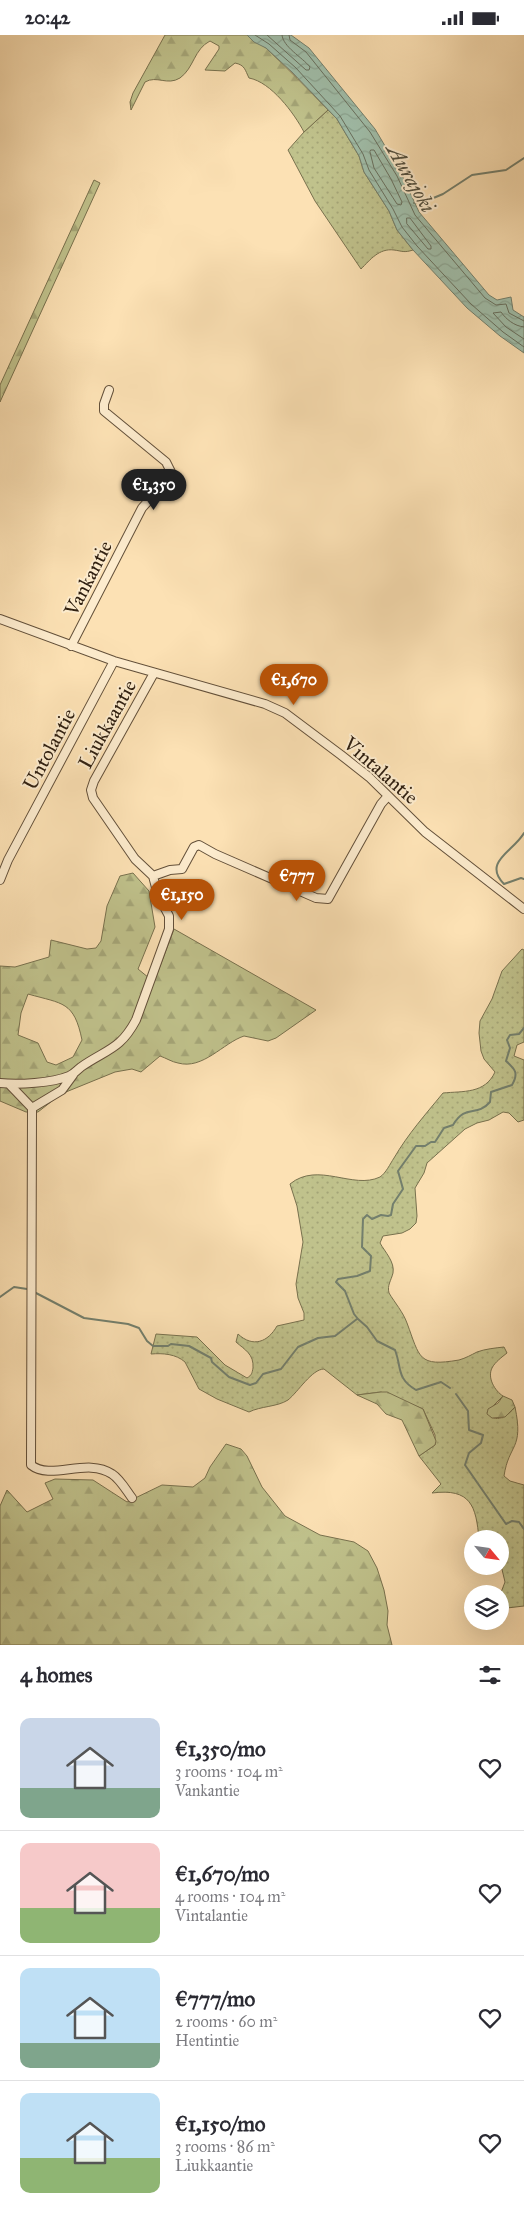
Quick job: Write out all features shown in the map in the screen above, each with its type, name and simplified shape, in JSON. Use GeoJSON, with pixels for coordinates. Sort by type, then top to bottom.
{"type":"FeatureCollection","features":[{"type":"Feature","properties":{"kind":"street","name":"Vankantie"},"geometry":{"type":"LineString","coordinates":[[71,646],[142,508],[168,479],[171,472],[166,462],[104,411],[104,404],[109,390]]}},
{"type":"Feature","properties":{"kind":"street","name":"Vintalantie"},"geometry":{"type":"LineString","coordinates":[[0,619],[114,661],[264,704],[285,713],[369,777],[425,831],[524,909]]}},
{"type":"Feature","properties":{"kind":"street","name":"Untolantie"},"geometry":{"type":"LineString","coordinates":[[0,880],[8,859],[114,661]]}},
{"type":"Feature","properties":{"kind":"street","name":"Liukkaantie"},"geometry":{"type":"LineString","coordinates":[[154,673],[94,781],[91,790],[93,798],[135,859],[154,876]]}},
{"type":"Feature","properties":{"kind":"street"},"geometry":{"type":"LineString","coordinates":[[0,1083],[54,1080],[74,1073],[116,1047],[130,1031],[136,1020],[170,925],[169,916],[158,895],[154,876],[170,870],[182,869],[194,847],[199,845],[215,854],[316,898],[328,899],[381,804],[388,796]]}},
{"type":"Feature","properties":{"kind":"street"},"geometry":{"type":"LineString","coordinates":[[32,1108],[62,1090],[74,1073]]}},
{"type":"Feature","properties":{"kind":"street"},"geometry":{"type":"LineString","coordinates":[[9,1084],[32,1108],[30,1460],[32,1466],[42,1469],[63,1470],[83,1467],[103,1469],[116,1477],[132,1498]]}},
{"type":"Feature","properties":{"kind":"green space"},"geometry":{"type":"Polygon","coordinates":[[[165,35],[247,35],[266,48],[328,110],[304,132],[281,99],[265,85],[249,78],[241,65],[235,63],[225,71],[205,70],[219,49],[219,46],[210,41],[205,44],[185,74],[180,78],[171,81],[149,80],[145,82],[131,110],[130,102],[133,93],[165,35]]]}},
{"type":"Feature","properties":{"kind":"green space"},"geometry":{"type":"Polygon","coordinates":[[[328,110],[337,119],[359,156],[364,172],[389,211],[397,230],[413,250],[405,252],[384,251],[375,255],[361,269],[315,201],[288,150],[328,110]]]}},
{"type":"Feature","properties":{"kind":"green space"},"geometry":{"type":"Polygon","coordinates":[[[94,180],[100,183],[0,402],[0,385],[94,180]]]}},
{"type":"Feature","properties":{"kind":"green space"},"geometry":{"type":"Polygon","coordinates":[[[133,873],[149,891],[155,927],[138,969],[154,982],[174,929],[316,1010],[276,1038],[268,1041],[244,1036],[196,1063],[176,1062],[160,1056],[141,1072],[132,1069],[115,1072],[61,1094],[38,1112],[26,1112],[0,1101],[0,966],[15,967],[49,957],[51,940],[87,949],[96,948],[101,941],[107,906],[120,876],[133,873]],[[28,994],[21,1013],[18,1035],[38,1043],[47,1062],[56,1065],[73,1057],[82,1040],[79,1027],[71,1011],[58,1003],[28,994]]]}},
{"type":"Feature","properties":{"kind":"green space"},"geometry":{"type":"Polygon","coordinates":[[[522,949],[524,950],[524,1042],[517,1045],[514,1056],[524,1060],[524,1120],[518,1122],[509,1113],[503,1112],[489,1120],[465,1129],[427,1163],[424,1173],[415,1188],[416,1223],[402,1233],[383,1236],[380,1243],[393,1265],[389,1293],[403,1315],[418,1352],[422,1357],[428,1361],[446,1362],[459,1360],[483,1350],[504,1347],[507,1353],[492,1368],[490,1376],[497,1391],[503,1396],[487,1412],[490,1416],[498,1419],[505,1416],[515,1407],[517,1421],[517,1439],[506,1465],[504,1476],[510,1481],[524,1485],[524,1606],[509,1608],[509,1585],[504,1585],[503,1575],[509,1575],[509,1530],[478,1530],[473,1509],[463,1497],[455,1493],[432,1493],[441,1484],[419,1456],[435,1445],[435,1435],[423,1409],[381,1392],[357,1395],[324,1369],[319,1370],[310,1377],[288,1400],[249,1412],[217,1399],[199,1389],[185,1362],[178,1357],[151,1354],[156,1334],[197,1337],[225,1365],[247,1378],[252,1373],[253,1363],[248,1353],[236,1342],[238,1334],[249,1341],[260,1341],[269,1336],[277,1326],[304,1320],[304,1313],[298,1298],[296,1284],[303,1242],[297,1206],[290,1184],[312,1175],[358,1180],[370,1180],[380,1177],[411,1133],[443,1093],[473,1090],[491,1079],[495,1072],[484,1059],[481,1051],[480,1021],[492,999],[502,971],[522,949]]]}},
{"type":"Feature","properties":{"kind":"green space"},"geometry":{"type":"Polygon","coordinates":[[[387,1392],[423,1409],[436,1441],[435,1445],[419,1456],[402,1420],[386,1414],[377,1404],[357,1395],[387,1392]]]}},
{"type":"Feature","properties":{"kind":"green space"},"geometry":{"type":"Polygon","coordinates":[[[503,1396],[512,1400],[515,1407],[505,1417],[492,1418],[487,1414],[488,1409],[498,1403],[503,1396]]]}},
{"type":"Feature","properties":{"kind":"green space"},"geometry":{"type":"Polygon","coordinates":[[[226,1444],[241,1449],[247,1456],[262,1487],[285,1516],[320,1535],[354,1542],[368,1551],[377,1568],[384,1590],[388,1611],[387,1625],[392,1645],[0,1645],[0,1506],[7,1490],[27,1512],[53,1499],[45,1483],[55,1479],[93,1480],[127,1502],[162,1485],[193,1487],[205,1478],[210,1467],[226,1444]]]}},
{"type":"Feature","properties":{"kind":"water"},"geometry":{"type":"Polygon","coordinates":[[[247,35],[291,35],[309,48],[375,129],[401,173],[419,212],[489,295],[497,300],[511,297],[513,310],[524,317],[524,353],[500,336],[467,308],[413,250],[397,230],[389,211],[364,172],[359,156],[337,119],[292,72],[266,48],[254,42],[247,35]]]}},
{"type":"Feature","properties":{"kind":"waterway","name":"Aurajoki"},"geometry":{"type":"LineString","coordinates":[[414,203],[443,194],[472,175],[506,170],[524,158]]}},
{"type":"Feature","properties":{"kind":"waterway"},"geometry":{"type":"LineString","coordinates":[[524,833],[502,857],[496,869],[498,876],[504,884],[521,878],[524,879]]}},
{"type":"Feature","properties":{"kind":"waterway"},"geometry":{"type":"LineString","coordinates":[[450,1388],[441,1382],[416,1390],[410,1386],[402,1377],[395,1350],[377,1341],[354,1314],[345,1291],[336,1282],[338,1279],[357,1276],[370,1271],[371,1256],[362,1247],[363,1219],[367,1215],[372,1219],[381,1215],[391,1215],[393,1204],[403,1189],[398,1171],[416,1146],[425,1146],[435,1142],[444,1128],[453,1125],[462,1114],[485,1107],[490,1102],[491,1092],[512,1085],[516,1074],[506,1061],[510,1048],[507,1040],[510,1035],[519,1034],[524,1028]]}},
{"type":"Feature","properties":{"kind":"waterway"},"geometry":{"type":"LineString","coordinates":[[0,1297],[14,1287],[27,1289]]}},
{"type":"Feature","properties":{"kind":"waterway"},"geometry":{"type":"LineString","coordinates":[[36,1293],[84,1318],[128,1324],[139,1328],[147,1341],[153,1346],[168,1346],[171,1344],[189,1346],[211,1358],[212,1362],[229,1377],[250,1385],[256,1383],[263,1374],[281,1369],[298,1347],[318,1338],[335,1336],[357,1319]]}},
{"type":"Feature","properties":{"kind":"waterway"},"geometry":{"type":"LineString","coordinates":[[456,1394],[468,1411],[469,1430],[483,1435],[481,1443],[469,1453],[465,1465],[506,1524],[512,1521],[519,1522],[524,1529]]}}]}
